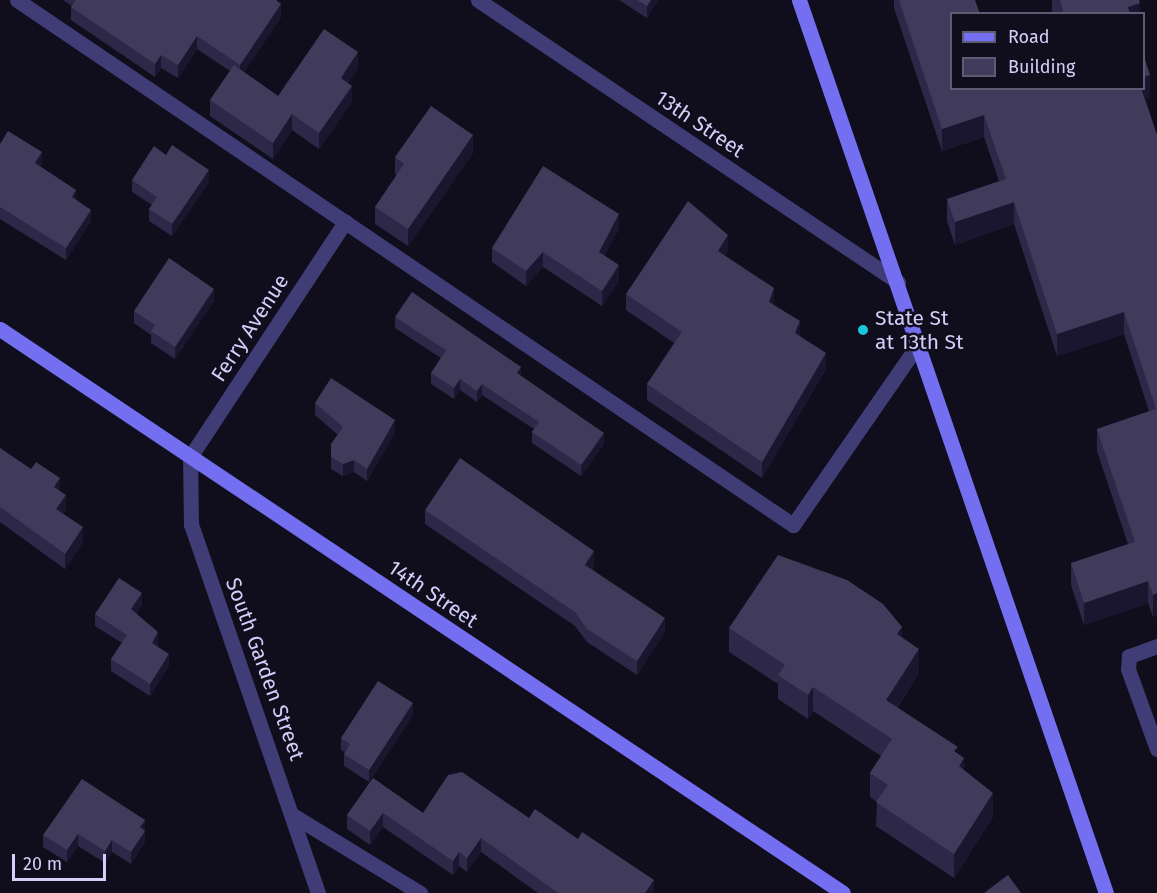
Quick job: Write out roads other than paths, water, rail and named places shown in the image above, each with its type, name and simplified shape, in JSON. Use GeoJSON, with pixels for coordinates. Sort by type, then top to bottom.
{"type":"FeatureCollection","features":[{"type":"Feature","properties":{"kind":"street"},"geometry":{"type":"LineString","coordinates":[[16,0],[793,525],[919,343]]}},
{"type":"Feature","properties":{"kind":"street","name":"13th Street"},"geometry":{"type":"LineString","coordinates":[[478,0],[898,282]]}},
{"type":"Feature","properties":{"kind":"street"},"geometry":{"type":"LineString","coordinates":[[800,0],[1106,893]]}},
{"type":"Feature","properties":{"kind":"street","name":"Ferry Avenue"},"geometry":{"type":"LineString","coordinates":[[190,457],[345,222]]}},
{"type":"Feature","properties":{"kind":"street","name":"14th Street"},"geometry":{"type":"LineString","coordinates":[[0,329],[843,893]]}},
{"type":"Feature","properties":{"kind":"street","name":"South Garden Street"},"geometry":{"type":"LineString","coordinates":[[190,457],[191,525],[294,816],[318,893]]}},
{"type":"Feature","properties":{"kind":"street"},"geometry":{"type":"LineString","coordinates":[[1157,646],[1129,656],[1128,669],[1157,749]]}},
{"type":"Feature","properties":{"kind":"street"},"geometry":{"type":"LineString","coordinates":[[294,816],[420,893]]}},
{"type":"Feature","properties":{"kind":"place","name":"State St at 13th St"},"geometry":{"type":"Point","coordinates":[863,330]}}]}
